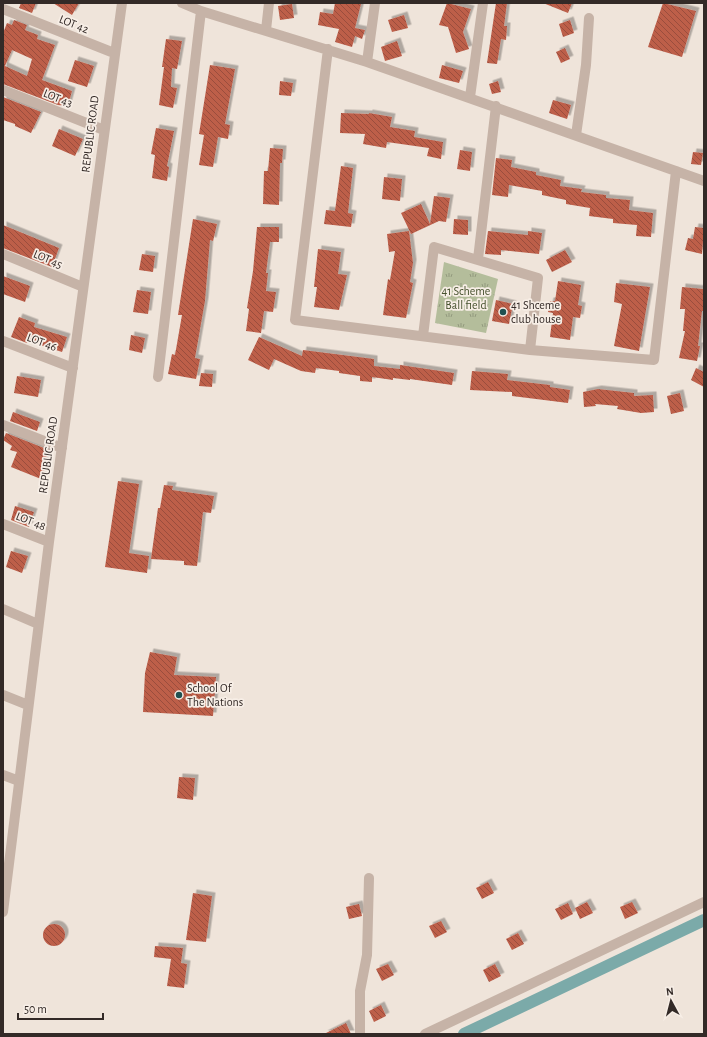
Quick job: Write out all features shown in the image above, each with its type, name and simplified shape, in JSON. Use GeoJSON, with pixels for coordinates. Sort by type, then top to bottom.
{"type":"FeatureCollection","features":[{"type":"Feature","properties":{"kind":"street","name":"REPUBLIC ROAD"},"geometry":{"type":"LineString","coordinates":[[3,912],[38,624],[114,53],[122,3]]}},
{"type":"Feature","properties":{"kind":"street"},"geometry":{"type":"LineString","coordinates":[[182,3],[202,11],[367,62],[704,180]]}},
{"type":"Feature","properties":{"kind":"street"},"geometry":{"type":"LineString","coordinates":[[266,30],[269,3]]}},
{"type":"Feature","properties":{"kind":"street"},"geometry":{"type":"LineString","coordinates":[[367,62],[375,3]]}},
{"type":"Feature","properties":{"kind":"street"},"geometry":{"type":"LineString","coordinates":[[470,97],[483,3]]}},
{"type":"Feature","properties":{"kind":"street","name":"LOT 42"},"geometry":{"type":"LineString","coordinates":[[3,9],[114,53]]}},
{"type":"Feature","properties":{"kind":"street"},"geometry":{"type":"LineString","coordinates":[[158,377],[202,11]]}},
{"type":"Feature","properties":{"kind":"street"},"geometry":{"type":"LineString","coordinates":[[576,135],[586,65],[589,18]]}},
{"type":"Feature","properties":{"kind":"street"},"geometry":{"type":"LineString","coordinates":[[328,49],[295,320],[530,350],[654,360],[676,171]]}},
{"type":"Feature","properties":{"kind":"street","name":"LOT 43"},"geometry":{"type":"LineString","coordinates":[[3,90],[104,130]]}},
{"type":"Feature","properties":{"kind":"street"},"geometry":{"type":"LineString","coordinates":[[478,259],[496,106]]}},
{"type":"Feature","properties":{"kind":"street"},"geometry":{"type":"LineString","coordinates":[[423,336],[434,247],[538,278],[530,350]]}},
{"type":"Feature","properties":{"kind":"street","name":"LOT 45"},"geometry":{"type":"LineString","coordinates":[[3,254],[83,287]]}},
{"type":"Feature","properties":{"kind":"street","name":"LOT 46"},"geometry":{"type":"LineString","coordinates":[[3,341],[72,368]]}},
{"type":"Feature","properties":{"kind":"street"},"geometry":{"type":"LineString","coordinates":[[3,425],[62,448]]}},
{"type":"Feature","properties":{"kind":"street","name":"LOT 48"},"geometry":{"type":"LineString","coordinates":[[3,524],[49,542]]}},
{"type":"Feature","properties":{"kind":"street"},"geometry":{"type":"LineString","coordinates":[[3,609],[38,624]]}},
{"type":"Feature","properties":{"kind":"street"},"geometry":{"type":"LineString","coordinates":[[3,695],[28,705]]}},
{"type":"Feature","properties":{"kind":"street"},"geometry":{"type":"LineString","coordinates":[[3,775],[19,781]]}},
{"type":"Feature","properties":{"kind":"street"},"geometry":{"type":"LineString","coordinates":[[360,1034],[360,991],[367,955],[369,878]]}},
{"type":"Feature","properties":{"kind":"street"},"geometry":{"type":"LineString","coordinates":[[425,1034],[704,902]]}},
{"type":"Feature","properties":{"kind":"green space","name":"41 Scheme Ball field"},"geometry":{"type":"Polygon","coordinates":[[[444,262],[498,279],[486,333],[435,323],[444,262]]]}},
{"type":"Feature","properties":{"kind":"building"},"geometry":{"type":"Polygon","coordinates":[[[21,3],[36,3],[32,13],[19,8],[21,3]]]}},
{"type":"Feature","properties":{"kind":"building"},"geometry":{"type":"Polygon","coordinates":[[[53,3],[79,3],[72,15],[53,3]]]}},
{"type":"Feature","properties":{"kind":"building"},"geometry":{"type":"Polygon","coordinates":[[[335,3],[361,4],[355,28],[365,30],[362,39],[355,36],[352,47],[335,42],[339,29],[318,25],[320,12],[333,14],[335,3]]]}},
{"type":"Feature","properties":{"kind":"building"},"geometry":{"type":"Polygon","coordinates":[[[447,3],[471,9],[463,32],[469,49],[456,53],[448,27],[439,25],[447,3]]]}},
{"type":"Feature","properties":{"kind":"building"},"geometry":{"type":"Polygon","coordinates":[[[496,3],[507,3],[504,26],[507,26],[506,40],[501,39],[497,64],[487,63],[496,3]]]}},
{"type":"Feature","properties":{"kind":"building"},"geometry":{"type":"Polygon","coordinates":[[[543,3],[572,3],[568,13],[543,3]]]}},
{"type":"Feature","properties":{"kind":"building"},"geometry":{"type":"Polygon","coordinates":[[[663,3],[696,11],[682,57],[648,47],[663,3]]]}},
{"type":"Feature","properties":{"kind":"building"},"geometry":{"type":"Polygon","coordinates":[[[292,4],[294,18],[280,20],[278,6],[292,4]]]}},
{"type":"Feature","properties":{"kind":"building"},"geometry":{"type":"Polygon","coordinates":[[[404,15],[408,28],[392,32],[388,20],[404,15]]]}},
{"type":"Feature","properties":{"kind":"building"},"geometry":{"type":"Polygon","coordinates":[[[14,20],[27,25],[25,30],[38,35],[37,39],[55,45],[42,80],[72,91],[68,106],[58,105],[3,84],[3,33],[7,23],[12,25],[14,20]],[[12,50],[5,66],[27,76],[32,59],[12,50]]]}},
{"type":"Feature","properties":{"kind":"building"},"geometry":{"type":"Polygon","coordinates":[[[570,20],[574,33],[563,37],[559,24],[570,20]]]}},
{"type":"Feature","properties":{"kind":"building"},"geometry":{"type":"Polygon","coordinates":[[[166,39],[182,41],[177,69],[172,68],[171,87],[177,88],[173,108],[159,105],[166,39]]]}},
{"type":"Feature","properties":{"kind":"building"},"geometry":{"type":"Polygon","coordinates":[[[397,41],[402,56],[385,61],[381,47],[397,41]]]}},
{"type":"Feature","properties":{"kind":"building"},"geometry":{"type":"Polygon","coordinates":[[[565,48],[570,59],[561,63],[556,52],[565,48]]]}},
{"type":"Feature","properties":{"kind":"building"},"geometry":{"type":"Polygon","coordinates":[[[75,60],[94,66],[87,87],[68,81],[75,60]]]}},
{"type":"Feature","properties":{"kind":"building"},"geometry":{"type":"Polygon","coordinates":[[[210,65],[235,69],[225,124],[230,125],[228,139],[218,137],[213,167],[199,165],[204,135],[199,134],[210,65]]]}},
{"type":"Feature","properties":{"kind":"building"},"geometry":{"type":"Polygon","coordinates":[[[442,65],[463,71],[459,83],[439,78],[442,65]]]}},
{"type":"Feature","properties":{"kind":"building"},"geometry":{"type":"Polygon","coordinates":[[[280,81],[293,83],[291,96],[279,95],[280,81]]]}},
{"type":"Feature","properties":{"kind":"building"},"geometry":{"type":"Polygon","coordinates":[[[498,81],[501,92],[492,94],[489,84],[498,81]]]}},
{"type":"Feature","properties":{"kind":"building"},"geometry":{"type":"Polygon","coordinates":[[[3,97],[41,112],[31,133],[15,126],[15,124],[3,120],[3,97]]]}},
{"type":"Feature","properties":{"kind":"building"},"geometry":{"type":"Polygon","coordinates":[[[553,100],[571,105],[567,119],[549,113],[553,100]]]}},
{"type":"Feature","properties":{"kind":"building"},"geometry":{"type":"Polygon","coordinates":[[[341,113],[369,113],[392,117],[390,127],[415,131],[414,137],[443,142],[441,159],[427,156],[429,148],[387,142],[386,148],[363,144],[365,134],[340,133],[341,113]]]}},
{"type":"Feature","properties":{"kind":"building"},"geometry":{"type":"Polygon","coordinates":[[[156,128],[174,131],[167,166],[169,167],[167,181],[152,178],[155,155],[151,154],[156,128]]]}},
{"type":"Feature","properties":{"kind":"building"},"geometry":{"type":"Polygon","coordinates":[[[59,129],[83,139],[75,156],[52,146],[59,129]]]}},
{"type":"Feature","properties":{"kind":"building"},"geometry":{"type":"Polygon","coordinates":[[[270,148],[283,149],[282,163],[280,163],[279,205],[263,204],[264,171],[268,171],[270,148]]]}},
{"type":"Feature","properties":{"kind":"building"},"geometry":{"type":"Polygon","coordinates":[[[460,150],[472,152],[470,171],[457,169],[460,150]]]}},
{"type":"Feature","properties":{"kind":"building"},"geometry":{"type":"Polygon","coordinates":[[[693,152],[703,153],[701,165],[691,164],[693,152]]]}},
{"type":"Feature","properties":{"kind":"building"},"geometry":{"type":"Polygon","coordinates":[[[496,158],[512,160],[511,167],[536,172],[536,175],[561,180],[560,186],[582,189],[581,192],[606,195],[606,198],[630,200],[629,210],[653,213],[651,237],[636,236],[637,225],[613,223],[613,219],[589,216],[590,208],[566,204],[566,200],[542,195],[542,191],[509,185],[508,197],[492,195],[496,158]]]}},
{"type":"Feature","properties":{"kind":"building"},"geometry":{"type":"Polygon","coordinates":[[[341,166],[353,168],[348,213],[353,214],[351,227],[324,224],[326,210],[335,211],[341,166]]]}},
{"type":"Feature","properties":{"kind":"building"},"geometry":{"type":"Polygon","coordinates":[[[384,177],[402,179],[400,201],[382,199],[384,177]]]}},
{"type":"Feature","properties":{"kind":"building"},"geometry":{"type":"Polygon","coordinates":[[[434,196],[450,198],[446,222],[439,221],[411,234],[401,213],[421,204],[430,224],[434,196]]]}},
{"type":"Feature","properties":{"kind":"building"},"geometry":{"type":"Polygon","coordinates":[[[193,219],[217,224],[213,241],[210,240],[205,301],[195,358],[200,359],[196,379],[168,374],[172,354],[175,355],[182,315],[178,315],[193,219]]]}},
{"type":"Feature","properties":{"kind":"building"},"geometry":{"type":"Polygon","coordinates":[[[454,219],[468,220],[468,235],[453,234],[454,219]]]}},
{"type":"Feature","properties":{"kind":"building"},"geometry":{"type":"Polygon","coordinates":[[[3,225],[59,248],[52,267],[3,248],[3,225]]]}},
{"type":"Feature","properties":{"kind":"building"},"geometry":{"type":"Polygon","coordinates":[[[257,227],[279,227],[279,242],[270,242],[266,273],[268,273],[266,291],[276,292],[273,312],[264,311],[261,333],[246,331],[249,309],[247,308],[253,271],[257,227]]]}},
{"type":"Feature","properties":{"kind":"building"},"geometry":{"type":"Polygon","coordinates":[[[695,227],[704,228],[702,254],[685,250],[688,238],[693,239],[695,227]]]}},
{"type":"Feature","properties":{"kind":"building"},"geometry":{"type":"Polygon","coordinates":[[[409,231],[413,263],[410,282],[413,283],[406,318],[383,315],[388,279],[390,280],[395,251],[389,252],[387,234],[409,231]]]}},
{"type":"Feature","properties":{"kind":"building"},"geometry":{"type":"Polygon","coordinates":[[[488,231],[528,235],[528,231],[542,233],[539,254],[501,250],[501,255],[485,254],[488,231]]]}},
{"type":"Feature","properties":{"kind":"building"},"geometry":{"type":"Polygon","coordinates":[[[318,249],[341,252],[338,274],[347,275],[339,310],[314,307],[317,287],[314,287],[318,249]]]}},
{"type":"Feature","properties":{"kind":"building"},"geometry":{"type":"Polygon","coordinates":[[[565,250],[572,262],[552,272],[546,260],[565,250]]]}},
{"type":"Feature","properties":{"kind":"building"},"geometry":{"type":"Polygon","coordinates":[[[142,254],[155,256],[153,272],[139,270],[142,254]]]}},
{"type":"Feature","properties":{"kind":"building"},"geometry":{"type":"Polygon","coordinates":[[[3,276],[30,286],[25,302],[3,294],[3,276]]]}},
{"type":"Feature","properties":{"kind":"building"},"geometry":{"type":"Polygon","coordinates":[[[558,281],[581,285],[578,305],[582,306],[580,318],[573,317],[570,340],[550,337],[553,313],[548,312],[550,301],[555,301],[558,281]]]}},
{"type":"Feature","properties":{"kind":"building"},"geometry":{"type":"Polygon","coordinates":[[[616,283],[650,287],[639,351],[614,346],[622,304],[614,302],[616,283]]]}},
{"type":"Feature","properties":{"kind":"building"},"geometry":{"type":"Polygon","coordinates":[[[682,287],[703,289],[704,311],[702,311],[698,346],[700,346],[697,361],[679,358],[685,331],[683,331],[685,309],[680,309],[682,287]]]}},
{"type":"Feature","properties":{"kind":"building"},"geometry":{"type":"Polygon","coordinates":[[[137,290],[151,292],[148,314],[133,312],[137,290]]]}},
{"type":"Feature","properties":{"kind":"building","name":"41 Shceme club house"},"geometry":{"type":"Polygon","coordinates":[[[496,300],[513,304],[509,324],[492,321],[496,300]]]}},
{"type":"Feature","properties":{"kind":"building"},"geometry":{"type":"Polygon","coordinates":[[[19,317],[35,323],[34,327],[67,337],[62,352],[28,341],[27,343],[11,337],[19,317]]]}},
{"type":"Feature","properties":{"kind":"building"},"geometry":{"type":"Polygon","coordinates":[[[131,335],[145,338],[142,353],[129,350],[131,335]]]}},
{"type":"Feature","properties":{"kind":"building"},"geometry":{"type":"Polygon","coordinates":[[[259,337],[302,356],[303,350],[374,359],[374,366],[400,369],[400,365],[454,373],[452,385],[410,379],[393,378],[393,380],[372,377],[372,382],[360,381],[360,376],[339,373],[339,371],[316,368],[315,373],[301,371],[274,359],[269,370],[248,360],[259,337]]]}},
{"type":"Feature","properties":{"kind":"building"},"geometry":{"type":"Polygon","coordinates":[[[696,368],[704,372],[704,387],[691,380],[696,368]]]}},
{"type":"Feature","properties":{"kind":"building"},"geometry":{"type":"Polygon","coordinates":[[[472,371],[508,374],[507,380],[550,385],[550,387],[570,390],[568,403],[512,396],[512,392],[470,390],[472,371]]]}},
{"type":"Feature","properties":{"kind":"building"},"geometry":{"type":"Polygon","coordinates":[[[201,373],[213,374],[212,387],[199,386],[201,373]]]}},
{"type":"Feature","properties":{"kind":"building"},"geometry":{"type":"Polygon","coordinates":[[[17,376],[41,380],[38,397],[14,393],[17,376]]]}},
{"type":"Feature","properties":{"kind":"building"},"geometry":{"type":"Polygon","coordinates":[[[598,389],[634,393],[634,396],[653,395],[654,412],[641,413],[617,409],[618,406],[595,404],[596,406],[584,407],[583,392],[598,389]]]}},
{"type":"Feature","properties":{"kind":"building"},"geometry":{"type":"Polygon","coordinates":[[[680,393],[684,411],[671,414],[667,396],[680,393]]]}},
{"type":"Feature","properties":{"kind":"building"},"geometry":{"type":"Polygon","coordinates":[[[13,412],[40,422],[37,431],[10,421],[13,412]]]}},
{"type":"Feature","properties":{"kind":"building"},"geometry":{"type":"Polygon","coordinates":[[[6,433],[49,450],[44,463],[47,464],[41,479],[11,467],[17,452],[10,450],[12,446],[3,440],[6,433]]]}},
{"type":"Feature","properties":{"kind":"building"},"geometry":{"type":"Polygon","coordinates":[[[118,481],[139,484],[129,553],[149,556],[147,573],[105,567],[118,481]]]}},
{"type":"Feature","properties":{"kind":"building"},"geometry":{"type":"Polygon","coordinates":[[[164,485],[173,486],[172,490],[214,496],[211,513],[203,512],[197,566],[184,565],[184,561],[151,559],[158,508],[160,508],[164,485]]]}},
{"type":"Feature","properties":{"kind":"building"},"geometry":{"type":"Polygon","coordinates":[[[15,506],[34,512],[29,527],[11,520],[15,506]]]}},
{"type":"Feature","properties":{"kind":"building"},"geometry":{"type":"Polygon","coordinates":[[[11,551],[28,556],[22,573],[6,567],[11,551]]]}},
{"type":"Feature","properties":{"kind":"building","name":"School Of The Nations"},"geometry":{"type":"Polygon","coordinates":[[[150,652],[177,657],[174,675],[216,677],[213,716],[143,712],[145,673],[150,652]]]}},
{"type":"Feature","properties":{"kind":"building"},"geometry":{"type":"Polygon","coordinates":[[[179,777],[195,778],[193,800],[177,798],[179,777]]]}},
{"type":"Feature","properties":{"kind":"building"},"geometry":{"type":"Polygon","coordinates":[[[488,882],[494,893],[482,899],[476,888],[488,882]]]}},
{"type":"Feature","properties":{"kind":"building"},"geometry":{"type":"Polygon","coordinates":[[[193,893],[212,896],[206,942],[186,940],[193,893]]]}},
{"type":"Feature","properties":{"kind":"building"},"geometry":{"type":"Polygon","coordinates":[[[587,902],[593,913],[580,919],[575,908],[587,902]]]}},
{"type":"Feature","properties":{"kind":"building"},"geometry":{"type":"Polygon","coordinates":[[[632,902],[638,913],[625,919],[620,907],[632,902]]]}},
{"type":"Feature","properties":{"kind":"building"},"geometry":{"type":"Polygon","coordinates":[[[568,903],[573,914],[561,920],[555,909],[568,903]]]}},
{"type":"Feature","properties":{"kind":"building"},"geometry":{"type":"Polygon","coordinates":[[[359,904],[362,916],[349,919],[346,907],[359,904]]]}},
{"type":"Feature","properties":{"kind":"building"},"geometry":{"type":"Polygon","coordinates":[[[441,921],[447,932],[435,938],[429,926],[441,921]]]}},
{"type":"Feature","properties":{"kind":"building"},"geometry":{"type":"Polygon","coordinates":[[[54,924],[62,927],[65,935],[62,943],[54,946],[46,943],[43,935],[46,927],[54,924]]]}},
{"type":"Feature","properties":{"kind":"building"},"geometry":{"type":"Polygon","coordinates":[[[518,933],[524,944],[512,950],[506,939],[518,933]]]}},
{"type":"Feature","properties":{"kind":"building"},"geometry":{"type":"Polygon","coordinates":[[[155,946],[183,948],[181,963],[187,964],[184,988],[167,986],[171,959],[154,957],[155,946]]]}},
{"type":"Feature","properties":{"kind":"building"},"geometry":{"type":"Polygon","coordinates":[[[388,964],[394,975],[382,981],[376,969],[388,964]]]}},
{"type":"Feature","properties":{"kind":"building"},"geometry":{"type":"Polygon","coordinates":[[[495,964],[501,976],[489,982],[483,970],[495,964]]]}},
{"type":"Feature","properties":{"kind":"building"},"geometry":{"type":"Polygon","coordinates":[[[381,1005],[386,1016],[374,1022],[369,1011],[381,1005]]]}},
{"type":"Feature","properties":{"kind":"building"},"geometry":{"type":"Polygon","coordinates":[[[346,1023],[351,1034],[324,1034],[346,1023]]]}},
{"type":"Feature","properties":{"kind":"waterway"},"geometry":{"type":"LineString","coordinates":[[464,1034],[704,920]]}},
{"type":"Feature","properties":{"kind":"place","name":"41 Shceme club house"},"geometry":{"type":"Point","coordinates":[503,312]}},
{"type":"Feature","properties":{"kind":"place","name":"School Of The Nations"},"geometry":{"type":"Point","coordinates":[179,695]}}]}
